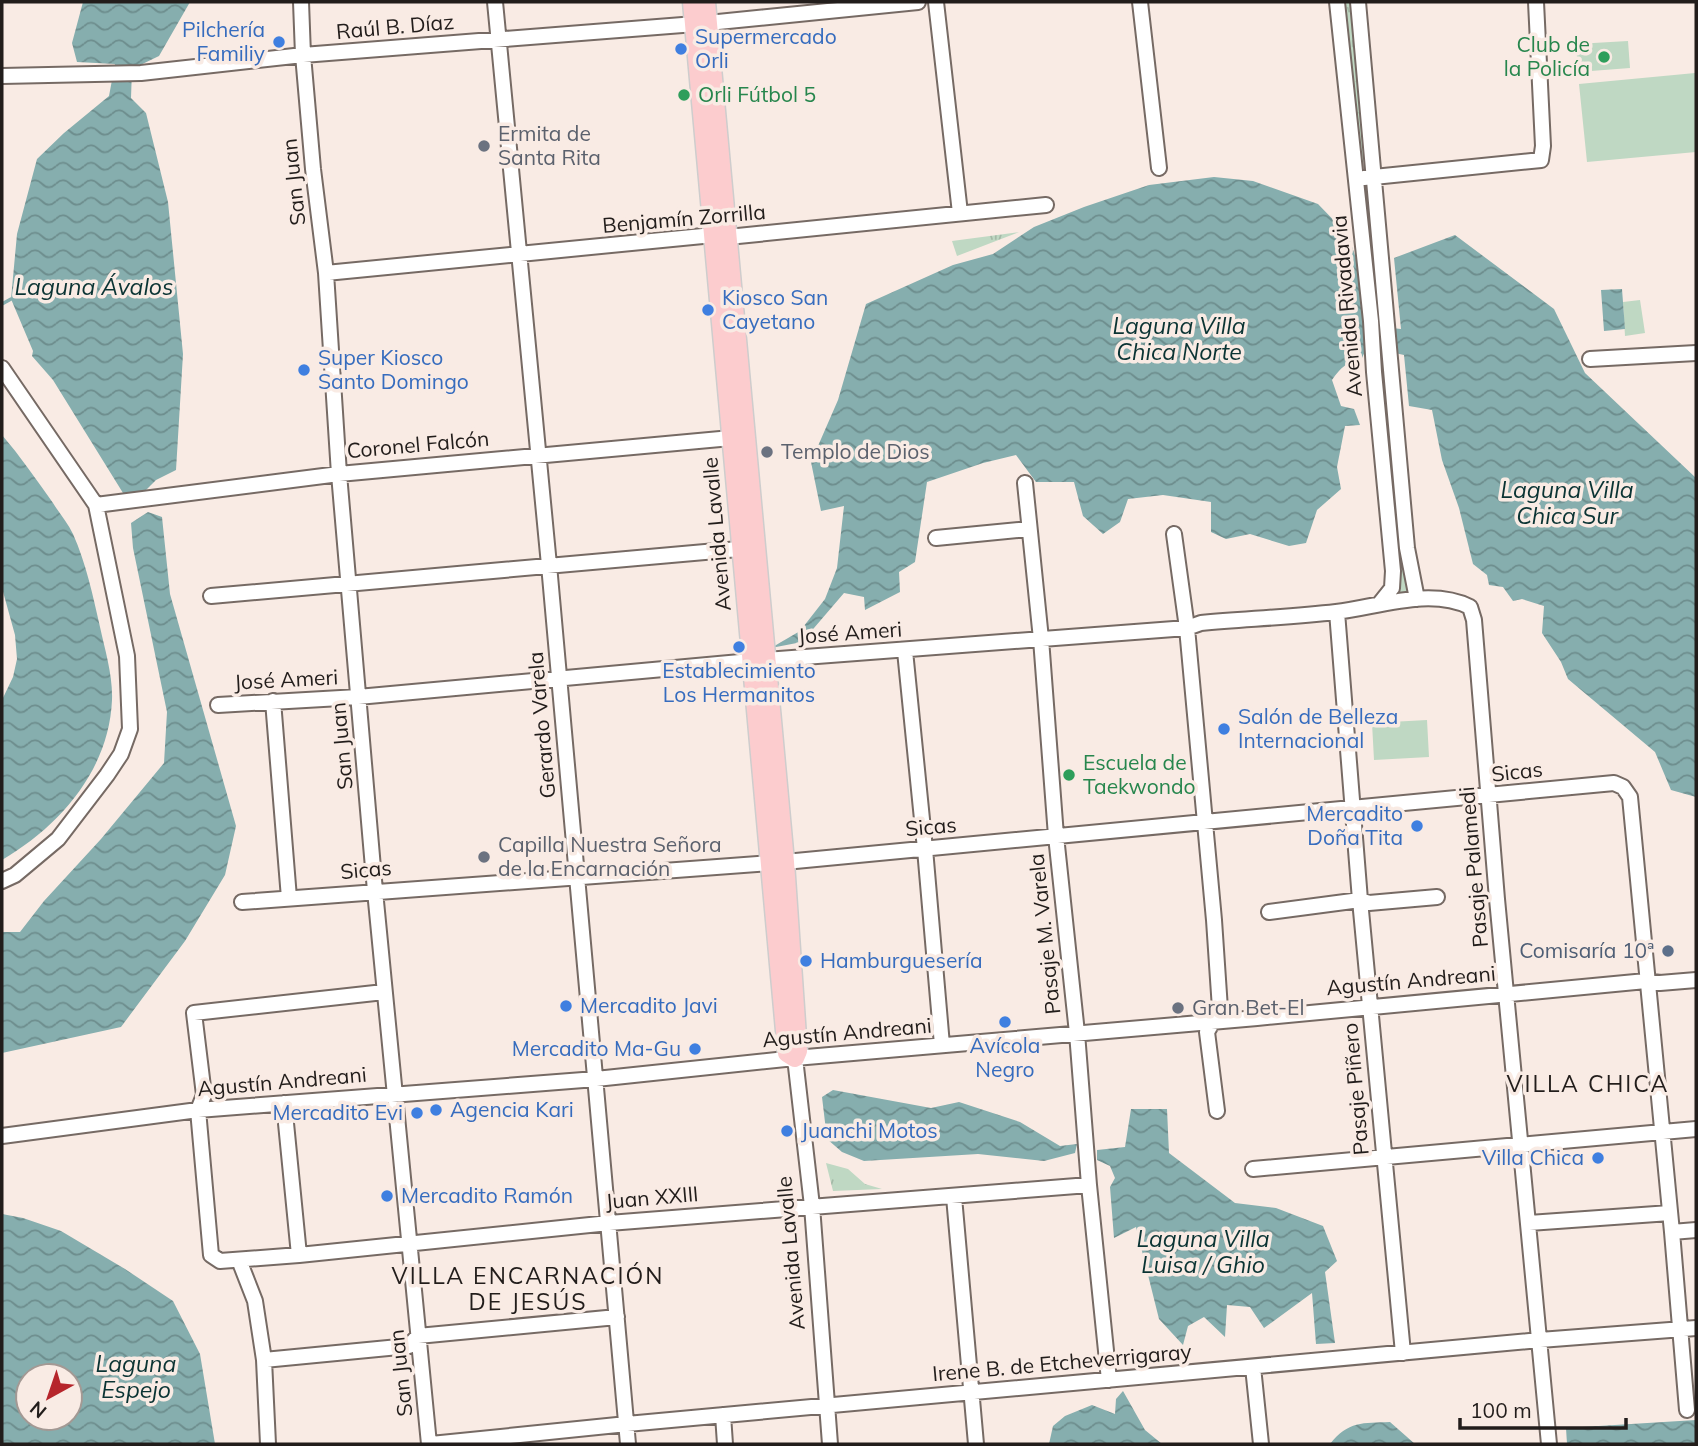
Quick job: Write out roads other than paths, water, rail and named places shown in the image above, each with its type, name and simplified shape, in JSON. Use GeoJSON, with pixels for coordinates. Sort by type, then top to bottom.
{"type":"FeatureCollection","features":[{"type":"Feature","properties":{"kind":"main road","name":"Avenida Lavalle"},"geometry":{"type":"LineString","coordinates":[[692,2],[701,23],[759,661],[777,862],[787,1053],[795,1058]]}},
{"type":"Feature","properties":{"kind":"main road","name":"Avenida Lavalle"},"geometry":{"type":"LineString","coordinates":[[701,23],[706,2]]}},
{"type":"Feature","properties":{"kind":"street","name":"San Juan"},"geometry":{"type":"LineString","coordinates":[[301,2],[303,55],[326,273],[339,474],[393,1093],[430,1444]]}},
{"type":"Feature","properties":{"kind":"street","name":"Gerardo Varela"},"geometry":{"type":"LineString","coordinates":[[495,2],[539,455],[628,1444]]}},
{"type":"Feature","properties":{"kind":"street","name":"Raúl B. Díaz"},"geometry":{"type":"LineString","coordinates":[[2,76],[104,75],[303,55],[701,23],[918,2]]}},
{"type":"Feature","properties":{"kind":"street"},"geometry":{"type":"LineString","coordinates":[[936,2],[960,213]]}},
{"type":"Feature","properties":{"kind":"street"},"geometry":{"type":"LineString","coordinates":[[1140,2],[1159,168]]}},
{"type":"Feature","properties":{"kind":"street","name":"Avenida Rivadavia"},"geometry":{"type":"LineString","coordinates":[[1336,2],[1371,320],[1393,571],[1392,588],[1381,603]]}},
{"type":"Feature","properties":{"kind":"street","name":"Avenida Rivadavia"},"geometry":{"type":"LineString","coordinates":[[1358,2],[1407,548],[1417,599]]}},
{"type":"Feature","properties":{"kind":"street"},"geometry":{"type":"LineString","coordinates":[[1356,178],[1541,160],[1543,146],[1536,2]]}},
{"type":"Feature","properties":{"kind":"street","name":"Benjamín Zorrilla"},"geometry":{"type":"LineString","coordinates":[[326,273],[1046,205]]}},
{"type":"Feature","properties":{"kind":"street"},"geometry":{"type":"LineString","coordinates":[[1590,359],[1696,353]]}},
{"type":"Feature","properties":{"kind":"street"},"geometry":{"type":"LineString","coordinates":[[2,369],[96,505],[127,656],[130,729],[121,754],[65,831],[15,875],[2,881]]}},
{"type":"Feature","properties":{"kind":"street","name":"Coronel Falcón"},"geometry":{"type":"LineString","coordinates":[[96,505],[339,474],[738,438]]}},
{"type":"Feature","properties":{"kind":"street","name":"Pasaje M. Varela"},"geometry":{"type":"LineString","coordinates":[[1025,483],[1109,1380]]}},
{"type":"Feature","properties":{"kind":"street"},"geometry":{"type":"LineString","coordinates":[[936,538],[1029,529]]}},
{"type":"Feature","properties":{"kind":"street"},"geometry":{"type":"LineString","coordinates":[[1174,534],[1187,628],[1220,1009],[1216,1021],[1207,1032],[1217,1111]]}},
{"type":"Feature","properties":{"kind":"street"},"geometry":{"type":"LineString","coordinates":[[211,596],[748,548]]}},
{"type":"Feature","properties":{"kind":"street","name":"José Ameri"},"geometry":{"type":"LineString","coordinates":[[218,705],[358,696],[759,661],[1187,628],[1201,623],[1338,612],[1417,599],[1459,602],[1470,607],[1474,620]]}},
{"type":"Feature","properties":{"kind":"street","name":"Pasaje Piñero"},"geometry":{"type":"LineString","coordinates":[[1338,612],[1360,900],[1403,1353]]}},
{"type":"Feature","properties":{"kind":"street","name":"Pasaje Palamedi"},"geometry":{"type":"LineString","coordinates":[[1474,620],[1549,1444]]}},
{"type":"Feature","properties":{"kind":"street"},"geometry":{"type":"LineString","coordinates":[[905,651],[942,1045]]}},
{"type":"Feature","properties":{"kind":"street"},"geometry":{"type":"LineString","coordinates":[[273,701],[289,898]]}},
{"type":"Feature","properties":{"kind":"street","name":"Sicas"},"geometry":{"type":"LineString","coordinates":[[242,902],[777,862],[1614,783],[1623,786],[1630,797],[1646,981]]}},
{"type":"Feature","properties":{"kind":"street"},"geometry":{"type":"LineString","coordinates":[[1269,912],[1360,900],[1369,903],[1437,897]]}},
{"type":"Feature","properties":{"kind":"street","name":"Agustín Andreani"},"geometry":{"type":"LineString","coordinates":[[2,1136],[198,1110],[284,1102],[596,1079],[795,1058],[1507,993],[1646,981],[1660,983],[1696,980]]}},
{"type":"Feature","properties":{"kind":"street"},"geometry":{"type":"LineString","coordinates":[[1646,981],[1687,1410]]}},
{"type":"Feature","properties":{"kind":"street"},"geometry":{"type":"LineString","coordinates":[[198,1110],[204,1095],[194,1013],[384,992]]}},
{"type":"Feature","properties":{"kind":"street","name":"Avenida Lavalle"},"geometry":{"type":"LineString","coordinates":[[795,1058],[811,1206],[830,1444]]}},
{"type":"Feature","properties":{"kind":"street"},"geometry":{"type":"LineString","coordinates":[[284,1102],[299,1255]]}},
{"type":"Feature","properties":{"kind":"street","name":"Juan XXIII"},"geometry":{"type":"LineString","coordinates":[[198,1110],[211,1255],[220,1261],[609,1223],[1089,1185]]}},
{"type":"Feature","properties":{"kind":"street"},"geometry":{"type":"LineString","coordinates":[[1253,1170],[1696,1129]]}},
{"type":"Feature","properties":{"kind":"street"},"geometry":{"type":"LineString","coordinates":[[954,1197],[976,1444]]}},
{"type":"Feature","properties":{"kind":"street"},"geometry":{"type":"LineString","coordinates":[[1529,1223],[1670,1213]]}},
{"type":"Feature","properties":{"kind":"street"},"geometry":{"type":"LineString","coordinates":[[1672,1232],[1696,1230]]}},
{"type":"Feature","properties":{"kind":"street"},"geometry":{"type":"LineString","coordinates":[[239,1260],[255,1301],[264,1360],[268,1444]]}},
{"type":"Feature","properties":{"kind":"street"},"geometry":{"type":"LineString","coordinates":[[264,1360],[409,1346],[418,1336],[617,1317]]}},
{"type":"Feature","properties":{"kind":"street","name":"Irene B. de Etcheverrigaray"},"geometry":{"type":"LineString","coordinates":[[430,1444],[525,1439],[627,1424],[1696,1328]]}},
{"type":"Feature","properties":{"kind":"street"},"geometry":{"type":"LineString","coordinates":[[1253,1367],[1261,1444]]}},
{"type":"Feature","properties":{"kind":"street"},"geometry":{"type":"LineString","coordinates":[[723,1416],[726,1444]]}},
{"type":"Feature","properties":{"kind":"water","name":"Laguna Ávalos"},"geometry":{"type":"Polygon","coordinates":[[[83,2],[190,2],[159,56],[132,69],[131,98],[146,113],[168,202],[183,354],[176,470],[156,480],[143,493],[123,493],[53,380],[32,356],[33,351],[11,299],[17,234],[37,159],[109,96],[115,64],[77,62],[72,43],[83,2]]]}},
{"type":"Feature","properties":{"kind":"water","name":"Laguna Villa Chica Norte"},"geometry":{"type":"Polygon","coordinates":[[[1214,177],[1253,181],[1318,204],[1348,235],[1362,276],[1365,325],[1401,329],[1394,258],[1455,235],[1554,309],[1585,373],[1696,478],[1696,797],[1671,790],[1655,752],[1568,679],[1561,662],[1542,633],[1544,606],[1522,599],[1513,601],[1503,587],[1489,585],[1487,575],[1473,564],[1459,508],[1442,460],[1432,410],[1409,406],[1404,355],[1367,347],[1362,358],[1345,366],[1332,380],[1341,406],[1354,409],[1360,425],[1345,426],[1337,467],[1341,489],[1317,510],[1306,543],[1289,546],[1250,534],[1226,539],[1211,532],[1211,502],[1163,495],[1128,499],[1120,522],[1103,534],[1083,516],[1074,482],[1036,482],[1016,455],[927,482],[915,562],[899,572],[900,592],[865,610],[864,597],[844,593],[802,642],[771,648],[800,631],[825,599],[837,568],[844,506],[821,511],[811,462],[838,400],[866,304],[953,265],[993,254],[1034,227],[1084,207],[1149,185],[1214,177]]]}},
{"type":"Feature","properties":{"kind":"water"},"geometry":{"type":"Polygon","coordinates":[[[1622,289],[1625,329],[1604,331],[1601,290],[1622,289]]]}},
{"type":"Feature","properties":{"kind":"water"},"geometry":{"type":"Polygon","coordinates":[[[2,435],[66,522],[78,545],[106,654],[112,700],[109,726],[102,750],[78,794],[43,830],[2,860],[2,700],[13,677],[17,659],[15,635],[2,588],[2,435]]]}},
{"type":"Feature","properties":{"kind":"water"},"geometry":{"type":"Polygon","coordinates":[[[148,512],[162,517],[170,594],[236,826],[225,875],[185,941],[121,1027],[2,1053],[2,932],[20,932],[164,763],[167,712],[133,548],[131,523],[148,512]]]}},
{"type":"Feature","properties":{"kind":"water"},"geometry":{"type":"Polygon","coordinates":[[[833,1090],[931,1108],[959,1102],[1020,1122],[1060,1146],[1077,1144],[1075,1153],[1044,1161],[978,1154],[864,1161],[842,1152],[827,1139],[822,1097],[833,1090]]]}},
{"type":"Feature","properties":{"kind":"water","name":"Laguna Villa Luisa / Ghio"},"geometry":{"type":"Polygon","coordinates":[[[1131,1109],[1167,1109],[1169,1153],[1235,1203],[1276,1208],[1323,1226],[1337,1261],[1325,1272],[1335,1343],[1316,1344],[1312,1293],[1264,1328],[1250,1307],[1227,1305],[1225,1337],[1204,1317],[1188,1326],[1183,1345],[1159,1319],[1136,1227],[1114,1238],[1110,1187],[1115,1178],[1110,1166],[1097,1160],[1097,1150],[1125,1147],[1131,1109]]]}},
{"type":"Feature","properties":{"kind":"water","name":"Laguna Espejo"},"geometry":{"type":"Polygon","coordinates":[[[2,1214],[61,1231],[173,1301],[200,1354],[215,1444],[2,1444],[2,1214]]]}},
{"type":"Feature","properties":{"kind":"water"},"geometry":{"type":"Polygon","coordinates":[[[1123,1391],[1145,1430],[1162,1444],[1049,1444],[1053,1426],[1065,1416],[1092,1405],[1115,1414],[1116,1399],[1123,1391]]]}},
{"type":"Feature","properties":{"kind":"water"},"geometry":{"type":"Polygon","coordinates":[[[1696,1420],[1696,1444],[1567,1444],[1566,1428],[1696,1420]]]}},
{"type":"Feature","properties":{"kind":"water"},"geometry":{"type":"Polygon","coordinates":[[[1390,1422],[1415,1444],[1330,1444],[1350,1427],[1364,1423],[1390,1422]]]}},
{"type":"Feature","properties":{"kind":"waterway"},"geometry":{"type":"LineString","coordinates":[[2,304],[11,299]]}},
{"type":"Feature","properties":{"kind":"place","name":"Pilchería Familiy"},"geometry":{"type":"Point","coordinates":[279,42]}},
{"type":"Feature","properties":{"kind":"place","name":"Supermercado Orli"},"geometry":{"type":"Point","coordinates":[681,49]}},
{"type":"Feature","properties":{"kind":"place","name":"Club de la Policía"},"geometry":{"type":"Point","coordinates":[1604,57]}},
{"type":"Feature","properties":{"kind":"place","name":"Orli Fútbol 5"},"geometry":{"type":"Point","coordinates":[684,95]}},
{"type":"Feature","properties":{"kind":"place","name":"Ermita de Santa Rita"},"geometry":{"type":"Point","coordinates":[484,146]}},
{"type":"Feature","properties":{"kind":"place","name":"Kiosco San Cayetano"},"geometry":{"type":"Point","coordinates":[708,310]}},
{"type":"Feature","properties":{"kind":"place","name":"Super Kiosco Santo Domingo"},"geometry":{"type":"Point","coordinates":[304,370]}},
{"type":"Feature","properties":{"kind":"place","name":"Templo de Dios"},"geometry":{"type":"Point","coordinates":[767,452]}},
{"type":"Feature","properties":{"kind":"place","name":"Establecimiento Los Hermanitos"},"geometry":{"type":"Point","coordinates":[739,647]}},
{"type":"Feature","properties":{"kind":"place","name":"Salón de Belleza Internacional"},"geometry":{"type":"Point","coordinates":[1224,729]}},
{"type":"Feature","properties":{"kind":"place","name":"Escuela de Taekwondo"},"geometry":{"type":"Point","coordinates":[1069,775]}},
{"type":"Feature","properties":{"kind":"place","name":"Mercadito Doña Tita"},"geometry":{"type":"Point","coordinates":[1417,826]}},
{"type":"Feature","properties":{"kind":"place","name":"Capilla Nuestra Señora de la Encarnación"},"geometry":{"type":"Point","coordinates":[484,857]}},
{"type":"Feature","properties":{"kind":"place","name":"Comisaría 10ª"},"geometry":{"type":"Point","coordinates":[1668,951]}},
{"type":"Feature","properties":{"kind":"place","name":"Hamburguesería"},"geometry":{"type":"Point","coordinates":[806,961]}},
{"type":"Feature","properties":{"kind":"place","name":"Mercadito Javi"},"geometry":{"type":"Point","coordinates":[566,1006]}},
{"type":"Feature","properties":{"kind":"place","name":"Gran Bet-El"},"geometry":{"type":"Point","coordinates":[1178,1008]}},
{"type":"Feature","properties":{"kind":"place","name":"Avícola Negro"},"geometry":{"type":"Point","coordinates":[1005,1022]}},
{"type":"Feature","properties":{"kind":"place","name":"Mercadito Ma-Gu"},"geometry":{"type":"Point","coordinates":[695,1049]}},
{"type":"Feature","properties":{"kind":"place","name":"Agencia Kari"},"geometry":{"type":"Point","coordinates":[436,1110]}},
{"type":"Feature","properties":{"kind":"place","name":"Mercadito Evi"},"geometry":{"type":"Point","coordinates":[417,1113]}},
{"type":"Feature","properties":{"kind":"place","name":"Juanchi Motos"},"geometry":{"type":"Point","coordinates":[787,1131]}},
{"type":"Feature","properties":{"kind":"place","name":"Villa Chica"},"geometry":{"type":"Point","coordinates":[1598,1158]}},
{"type":"Feature","properties":{"kind":"place","name":"Mercadito Ramón"},"geometry":{"type":"Point","coordinates":[387,1196]}},
{"type":"Feature","properties":{"kind":"district","name":"VILLA CHICA"},"geometry":{"type":"Point","coordinates":[1588,1084]}},
{"type":"Feature","properties":{"kind":"district","name":"VILLA ENCARNACIÓN DE JESÚS"},"geometry":{"type":"Point","coordinates":[528,1289]}},
{"type":"Feature","properties":{"kind":"water label","name":"Laguna Villa Chica Sur"},"geometry":{"type":"Point","coordinates":[1567,503]}}]}
